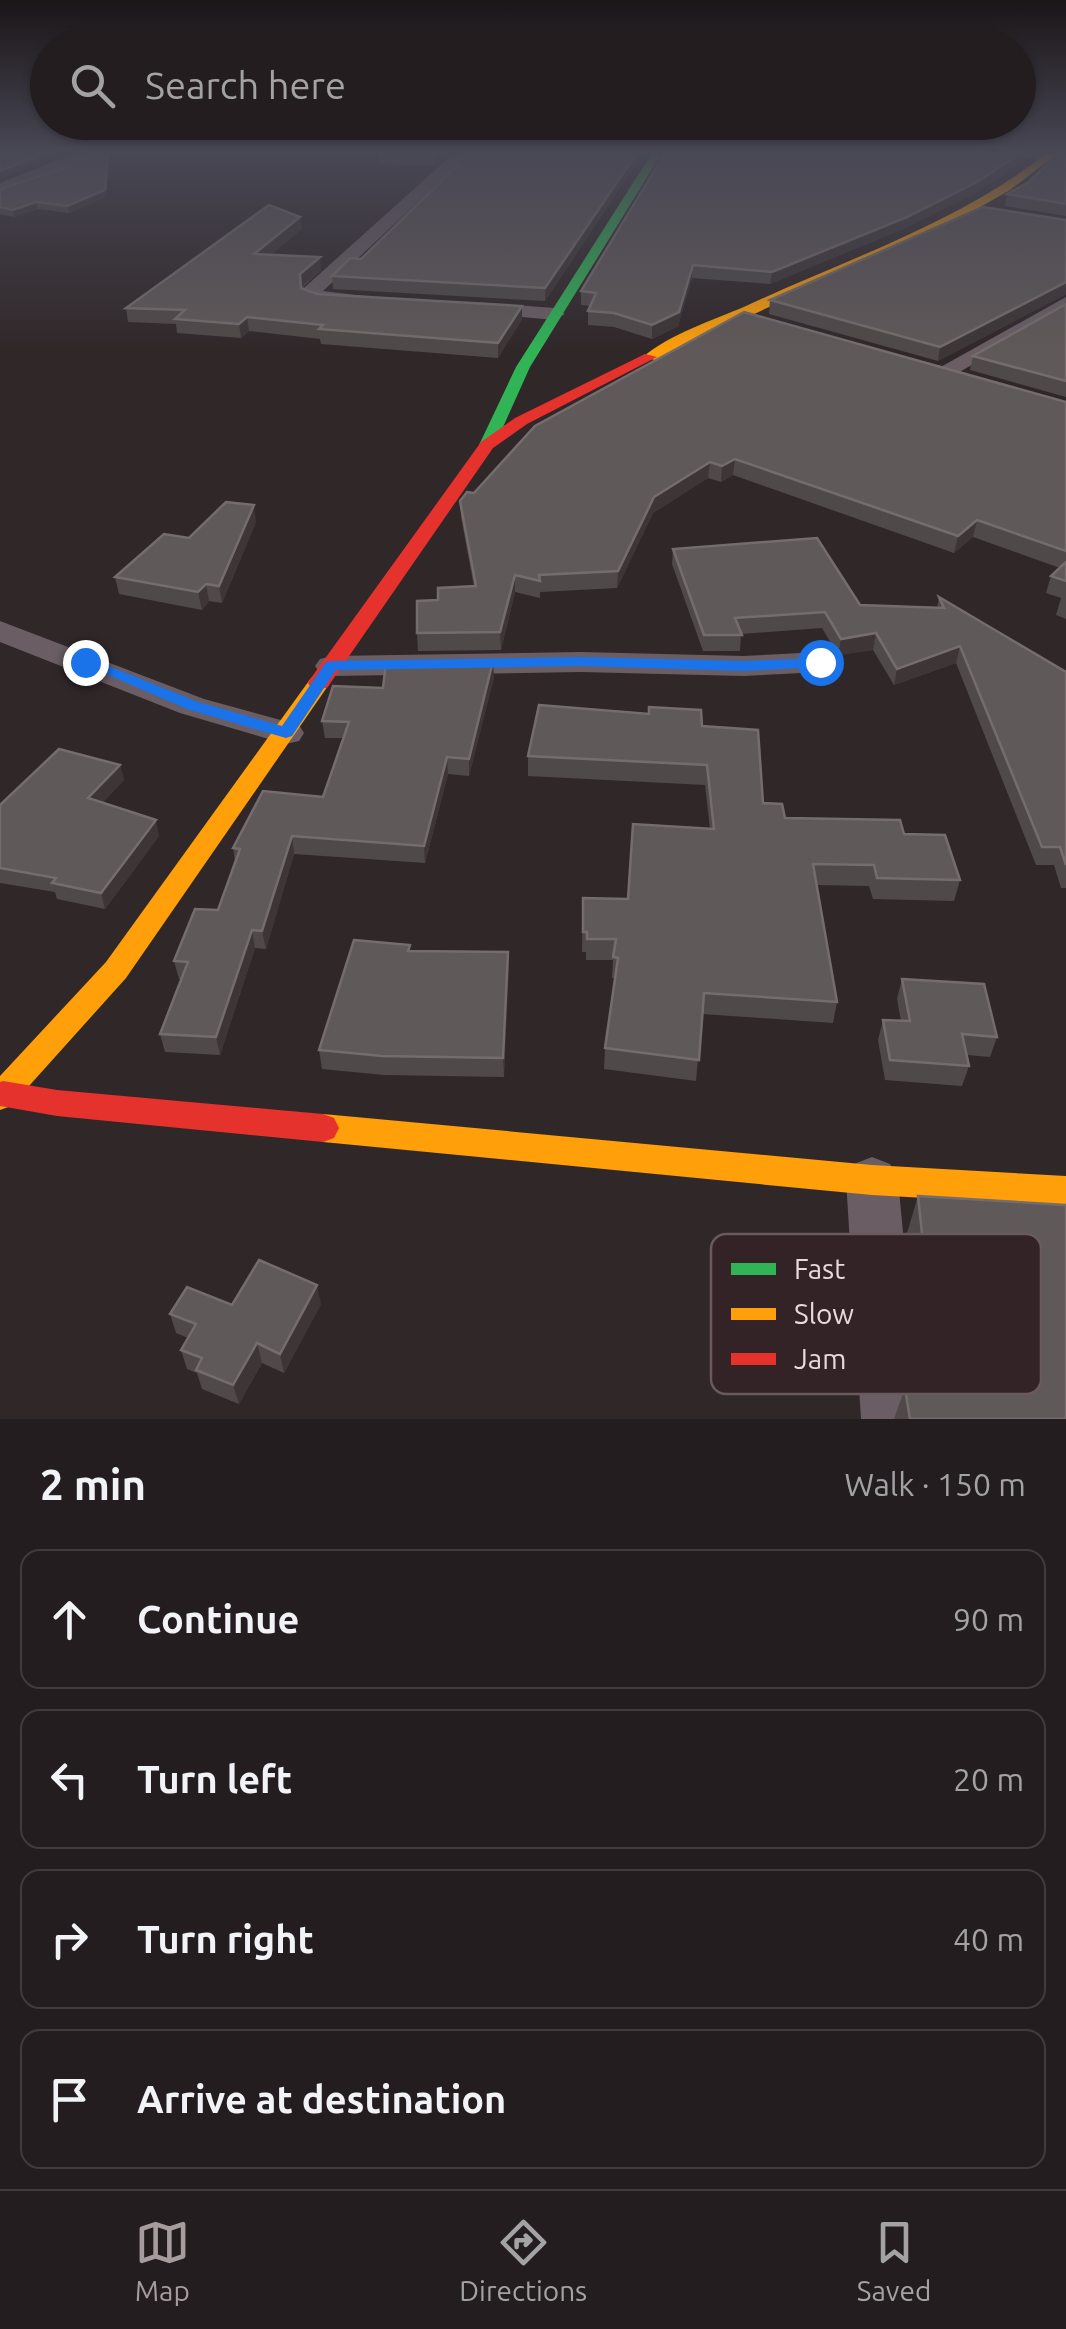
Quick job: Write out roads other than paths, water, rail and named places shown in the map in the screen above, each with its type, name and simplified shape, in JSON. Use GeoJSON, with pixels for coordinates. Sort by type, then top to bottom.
{"type":"FeatureCollection","features":[{"type":"Feature","properties":{"kind":"main road"},"geometry":{"type":"LineString","coordinates":[[1,1094],[116,970],[286,733],[487,445],[523,367],[615,219]]}},
{"type":"Feature","properties":{"kind":"main road"},"geometry":{"type":"LineString","coordinates":[[487,445],[521,420],[735,314],[961,219]]}},
{"type":"Feature","properties":{"kind":"main road"},"geometry":{"type":"LineString","coordinates":[[1,1094],[77,1105],[872,1180],[1066,1191]]}},
{"type":"Feature","properties":{"kind":"street"},"geometry":{"type":"LineString","coordinates":[[373,301],[320,298],[312,291],[391,219]]}},
{"type":"Feature","properties":{"kind":"street"},"geometry":{"type":"LineString","coordinates":[[976,383],[931,370],[1066,302]]}},
{"type":"Feature","properties":{"kind":"street"},"geometry":{"type":"LineString","coordinates":[[446,306],[555,314]]}},
{"type":"Feature","properties":{"kind":"street"},"geometry":{"type":"LineString","coordinates":[[735,314],[772,325]]}},
{"type":"Feature","properties":{"kind":"street"},"geometry":{"type":"LineString","coordinates":[[0,631],[192,706],[286,733]]}},
{"type":"Feature","properties":{"kind":"street"},"geometry":{"type":"LineString","coordinates":[[332,666],[581,662],[744,666],[820,662]]}},
{"type":"Feature","properties":{"kind":"street"},"geometry":{"type":"LineString","coordinates":[[872,1180],[876,1234]]}},
{"type":"Feature","properties":{"kind":"street"},"geometry":{"type":"LineString","coordinates":[[889,1394],[891,1419]]}}]}
